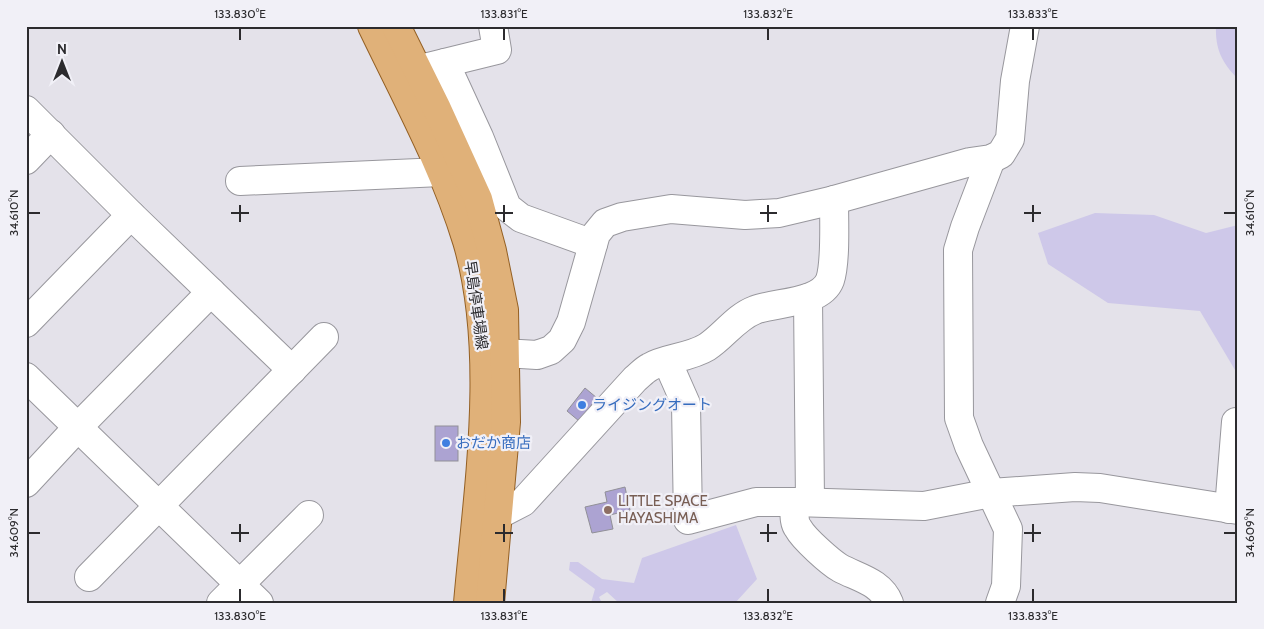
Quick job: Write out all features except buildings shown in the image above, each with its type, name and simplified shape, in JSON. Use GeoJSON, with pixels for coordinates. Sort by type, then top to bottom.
{"type":"FeatureCollection","features":[{"type":"Feature","properties":{"kind":"main road","name":"早島停車場線"},"geometry":{"type":"LineString","coordinates":[[372,26],[435,156],[466,241],[475,276],[481,319],[484,368],[483,429],[490,603]]}},
{"type":"Feature","properties":{"kind":"main road","name":"早島停車場線"},"geometry":{"type":"LineString","coordinates":[[396,26],[478,199],[492,252],[504,310],[506,422],[468,603]]}},
{"type":"Feature","properties":{"kind":"street"},"geometry":{"type":"LineString","coordinates":[[417,70],[498,50],[493,26]]}},
{"type":"Feature","properties":{"kind":"street"},"geometry":{"type":"LineString","coordinates":[[505,353],[537,355],[551,350],[562,340],[571,322],[596,234],[605,223],[622,217],[671,209],[745,215],[779,213],[834,200],[970,162],[991,159],[1001,154],[1010,139],[1015,81],[1025,26]]}},
{"type":"Feature","properties":{"kind":"street"},"geometry":{"type":"LineString","coordinates":[[445,63],[479,137],[507,207],[521,218],[593,244]]}},
{"type":"Feature","properties":{"kind":"street"},"geometry":{"type":"LineString","coordinates":[[26,110],[131,215],[292,370]]}},
{"type":"Feature","properties":{"kind":"street"},"geometry":{"type":"LineString","coordinates":[[26,160],[51,134]]}},
{"type":"Feature","properties":{"kind":"street"},"geometry":{"type":"LineString","coordinates":[[991,159],[958,250],[959,418],[969,446],[1008,529],[1006,586],[1000,603]]}},
{"type":"Feature","properties":{"kind":"street"},"geometry":{"type":"LineString","coordinates":[[240,181],[441,172]]}},
{"type":"Feature","properties":{"kind":"street"},"geometry":{"type":"LineString","coordinates":[[487,514],[523,502],[635,379],[650,366],[694,353],[708,346],[740,319],[754,310],[808,298],[821,290],[829,281],[832,264],[834,200]]}},
{"type":"Feature","properties":{"kind":"street"},"geometry":{"type":"LineString","coordinates":[[26,323],[131,215]]}},
{"type":"Feature","properties":{"kind":"street"},"geometry":{"type":"LineString","coordinates":[[26,483],[78,427],[211,292]]}},
{"type":"Feature","properties":{"kind":"street"},"geometry":{"type":"LineString","coordinates":[[808,298],[802,502],[797,528],[822,554],[839,567],[870,582],[885,594],[889,603]]}},
{"type":"Feature","properties":{"kind":"street"},"geometry":{"type":"LineString","coordinates":[[89,577],[324,337]]}},
{"type":"Feature","properties":{"kind":"street"},"geometry":{"type":"LineString","coordinates":[[667,361],[686,404],[688,520],[756,502],[924,506],[991,493],[1075,487],[1100,488],[1234,510],[1236,422]]}},
{"type":"Feature","properties":{"kind":"street"},"geometry":{"type":"LineString","coordinates":[[26,377],[159,506],[230,593],[259,603]]}},
{"type":"Feature","properties":{"kind":"street"},"geometry":{"type":"LineString","coordinates":[[230,593],[309,514]]}},
{"type":"Feature","properties":{"kind":"shaded area"},"geometry":{"type":"Polygon","coordinates":[[[1216,26],[1238,26],[1238,79],[1224,61],[1218,49],[1216,26]]]}},
{"type":"Feature","properties":{"kind":"shaded area"},"geometry":{"type":"Polygon","coordinates":[[[1095,213],[1154,215],[1206,233],[1238,225],[1238,375],[1200,311],[1108,303],[1048,264],[1038,233],[1095,213]]]}},
{"type":"Feature","properties":{"kind":"shaded area"},"geometry":{"type":"Polygon","coordinates":[[[736,525],[757,579],[735,603],[619,603],[607,592],[599,597],[602,603],[591,603],[595,589],[569,570],[570,562],[578,562],[602,579],[634,583],[642,558],[736,525]]]}},
{"type":"Feature","properties":{"kind":"place","name":"ライジングオート"},"geometry":{"type":"Point","coordinates":[582,405]}},
{"type":"Feature","properties":{"kind":"place","name":"おだか商店"},"geometry":{"type":"Point","coordinates":[446,443]}},
{"type":"Feature","properties":{"kind":"place","name":"LITTLE SPACE HAYASHIMA"},"geometry":{"type":"Point","coordinates":[608,510]}}]}
